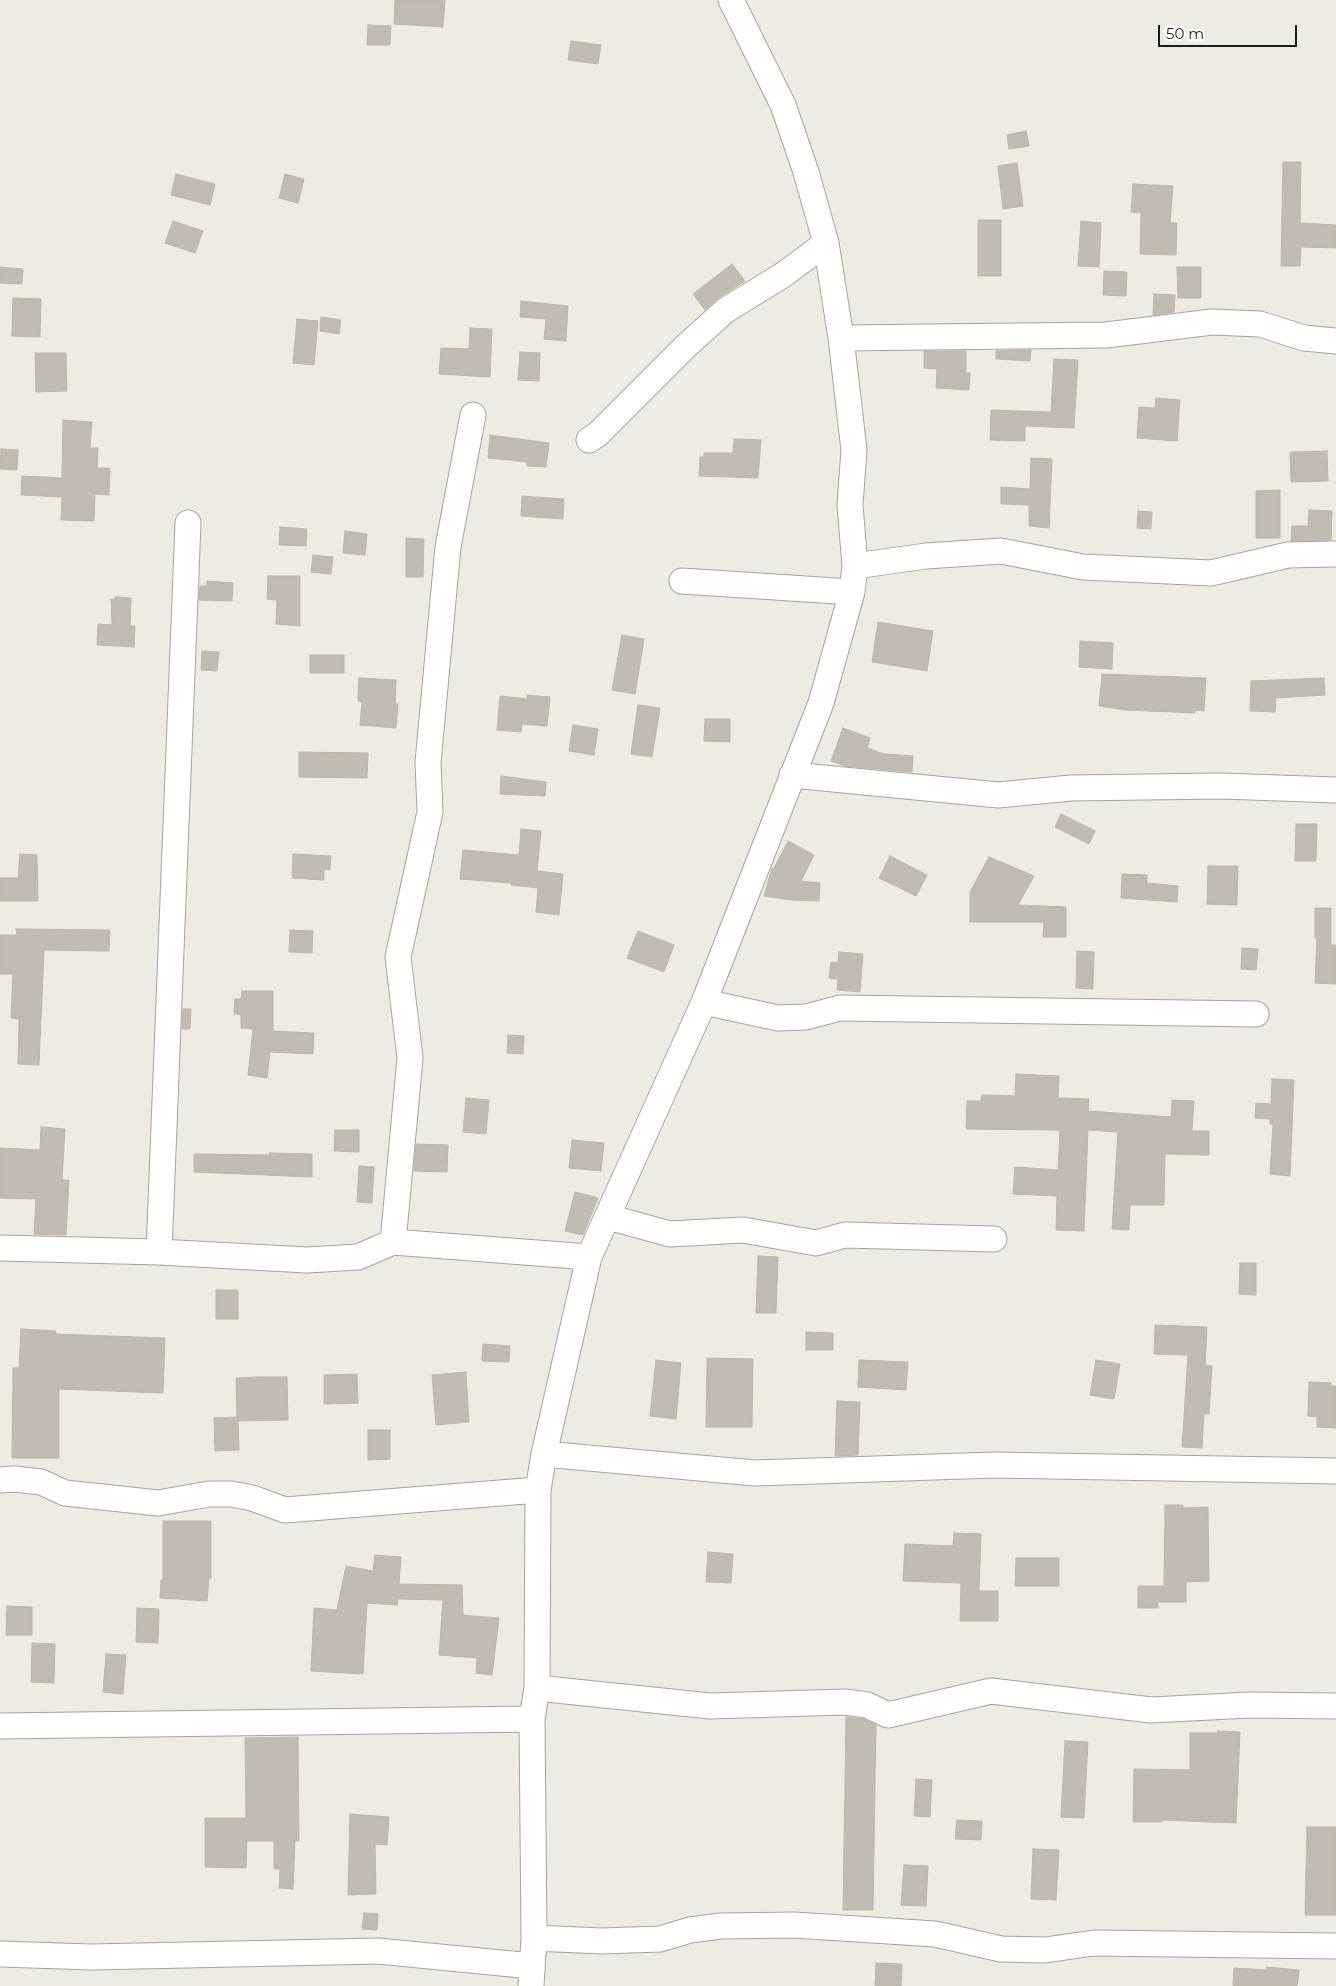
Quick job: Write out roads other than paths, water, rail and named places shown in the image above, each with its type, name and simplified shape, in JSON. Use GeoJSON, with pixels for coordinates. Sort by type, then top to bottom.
{"type":"FeatureCollection","features":[{"type":"Feature","properties":{"kind":"street"},"geometry":{"type":"LineString","coordinates":[[0,1954],[91,1957],[378,1951],[532,1976],[534,1938],[532,1718],[537,1688],[538,1490],[544,1454],[589,1257],[704,1002],[821,704],[852,592],[856,566],[850,505],[854,450],[841,338],[826,243],[806,172],[783,105],[731,0]]}},
{"type":"Feature","properties":{"kind":"street"},"geometry":{"type":"LineString","coordinates":[[589,440],[598,434],[686,346],[726,310],[784,275],[826,243]]}},
{"type":"Feature","properties":{"kind":"street"},"geometry":{"type":"LineString","coordinates":[[841,338],[1106,335],[1212,322],[1260,324],[1304,338],[1336,342]]}},
{"type":"Feature","properties":{"kind":"street"},"geometry":{"type":"LineString","coordinates":[[393,1242],[410,1058],[398,957],[430,812],[428,762],[448,547],[473,415]]}},
{"type":"Feature","properties":{"kind":"street"},"geometry":{"type":"LineString","coordinates":[[160,1252],[188,523]]}},
{"type":"Feature","properties":{"kind":"street"},"geometry":{"type":"LineString","coordinates":[[856,566],[926,556],[1001,551],[1083,567],[1212,573],[1288,555],[1336,554]]}},
{"type":"Feature","properties":{"kind":"street"},"geometry":{"type":"LineString","coordinates":[[682,581],[852,592]]}},
{"type":"Feature","properties":{"kind":"street"},"geometry":{"type":"LineString","coordinates":[[792,775],[998,795],[1071,788],[1222,786],[1336,790]]}},
{"type":"Feature","properties":{"kind":"street"},"geometry":{"type":"LineString","coordinates":[[704,1002],[778,1018],[806,1017],[840,1008],[1256,1014]]}},
{"type":"Feature","properties":{"kind":"street"},"geometry":{"type":"LineString","coordinates":[[608,1217],[670,1234],[743,1230],[816,1243],[845,1235],[994,1239]]}},
{"type":"Feature","properties":{"kind":"street"},"geometry":{"type":"LineString","coordinates":[[0,1248],[160,1252],[307,1260],[358,1257],[393,1242],[589,1257]]}},
{"type":"Feature","properties":{"kind":"street"},"geometry":{"type":"LineString","coordinates":[[544,1454],[755,1473],[994,1465],[1336,1471]]}},
{"type":"Feature","properties":{"kind":"street"},"geometry":{"type":"LineString","coordinates":[[0,1480],[14,1478],[41,1482],[65,1493],[158,1503],[208,1494],[232,1494],[285,1510],[538,1490]]}},
{"type":"Feature","properties":{"kind":"street"},"geometry":{"type":"LineString","coordinates":[[537,1688],[710,1706],[845,1702],[867,1705],[888,1716],[991,1691],[1151,1710],[1250,1705],[1336,1706]]}},
{"type":"Feature","properties":{"kind":"street"},"geometry":{"type":"LineString","coordinates":[[0,1726],[532,1718]]}},
{"type":"Feature","properties":{"kind":"street"},"geometry":{"type":"LineString","coordinates":[[534,1938],[602,1941],[660,1939],[690,1930],[721,1926],[794,1925],[935,1934],[1001,1950],[1045,1950],[1094,1943],[1336,1946]]}}]}
